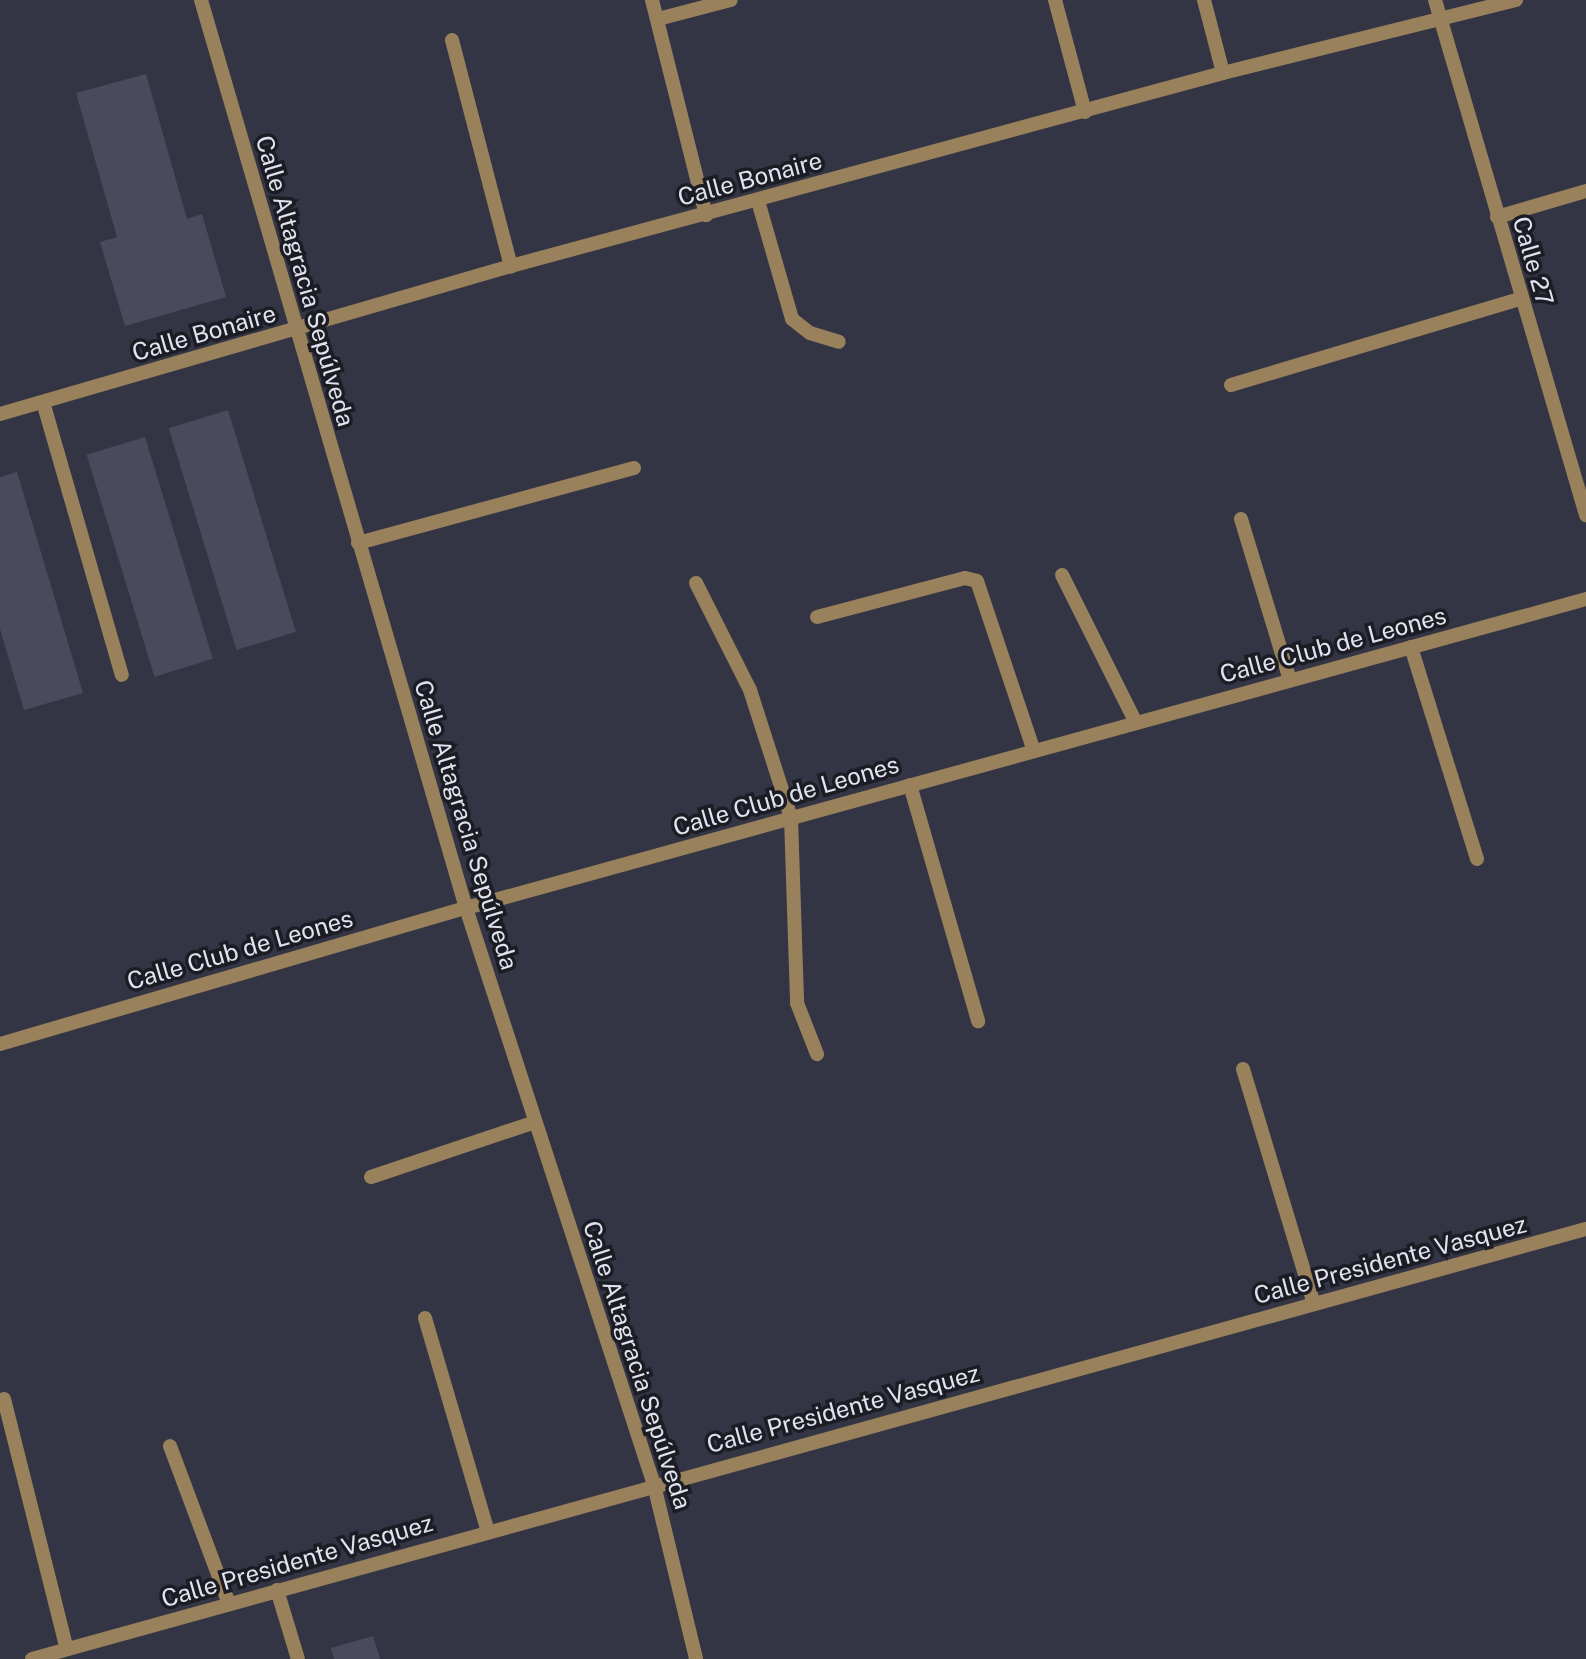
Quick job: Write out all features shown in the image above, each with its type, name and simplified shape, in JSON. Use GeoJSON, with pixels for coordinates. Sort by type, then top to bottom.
{"type":"FeatureCollection","features":[{"type":"Feature","properties":{"kind":"street","name":"Calle Altagracia Sepúlveda"},"geometry":{"type":"LineString","coordinates":[[201,0],[295,330],[466,908],[654,1485],[696,1659]]}},
{"type":"Feature","properties":{"kind":"street"},"geometry":{"type":"LineString","coordinates":[[652,0],[706,215]]}},
{"type":"Feature","properties":{"kind":"street"},"geometry":{"type":"LineString","coordinates":[[658,19],[731,0]]}},
{"type":"Feature","properties":{"kind":"street"},"geometry":{"type":"LineString","coordinates":[[1055,0],[1085,112]]}},
{"type":"Feature","properties":{"kind":"street"},"geometry":{"type":"LineString","coordinates":[[1204,0],[1223,74]]}},
{"type":"Feature","properties":{"kind":"street","name":"Calle 27"},"geometry":{"type":"LineString","coordinates":[[1435,0],[1520,299],[1586,516]]}},
{"type":"Feature","properties":{"kind":"street","name":"Calle Bonaire"},"geometry":{"type":"LineString","coordinates":[[0,414],[511,266],[1223,74],[1516,0]]}},
{"type":"Feature","properties":{"kind":"street"},"geometry":{"type":"LineString","coordinates":[[452,40],[511,266]]}},
{"type":"Feature","properties":{"kind":"street"},"geometry":{"type":"LineString","coordinates":[[1497,217],[1586,191]]}},
{"type":"Feature","properties":{"kind":"street"},"geometry":{"type":"LineString","coordinates":[[758,201],[792,319],[810,333],[839,342]]}},
{"type":"Feature","properties":{"kind":"street"},"geometry":{"type":"LineString","coordinates":[[1231,385],[1520,299]]}},
{"type":"Feature","properties":{"kind":"street"},"geometry":{"type":"LineString","coordinates":[[43,402],[122,675]]}},
{"type":"Feature","properties":{"kind":"street"},"geometry":{"type":"LineString","coordinates":[[358,543],[634,468]]}},
{"type":"Feature","properties":{"kind":"street"},"geometry":{"type":"LineString","coordinates":[[1241,519],[1290,680]]}},
{"type":"Feature","properties":{"kind":"street"},"geometry":{"type":"LineString","coordinates":[[1062,575],[1136,723]]}},
{"type":"Feature","properties":{"kind":"street"},"geometry":{"type":"LineString","coordinates":[[817,617],[965,578],[977,581],[1034,751]]}},
{"type":"Feature","properties":{"kind":"street"},"geometry":{"type":"LineString","coordinates":[[696,583],[750,690],[792,818],[797,1003],[817,1054]]}},
{"type":"Feature","properties":{"kind":"street","name":"Calle Club de Leones"},"geometry":{"type":"LineString","coordinates":[[0,1044],[466,908],[1586,599]]}},
{"type":"Feature","properties":{"kind":"street"},"geometry":{"type":"LineString","coordinates":[[1411,647],[1477,859]]}},
{"type":"Feature","properties":{"kind":"street"},"geometry":{"type":"LineString","coordinates":[[910,785],[978,1021]]}},
{"type":"Feature","properties":{"kind":"street"},"geometry":{"type":"LineString","coordinates":[[1243,1069],[1314,1304]]}},
{"type":"Feature","properties":{"kind":"street"},"geometry":{"type":"LineString","coordinates":[[371,1177],[535,1122]]}},
{"type":"Feature","properties":{"kind":"street","name":"Calle Presidente Vasquez"},"geometry":{"type":"LineString","coordinates":[[32,1659],[654,1485],[1586,1230]]}},
{"type":"Feature","properties":{"kind":"street"},"geometry":{"type":"LineString","coordinates":[[425,1318],[488,1531]]}},
{"type":"Feature","properties":{"kind":"street"},"geometry":{"type":"LineString","coordinates":[[4,1399],[66,1649]]}},
{"type":"Feature","properties":{"kind":"street"},"geometry":{"type":"LineString","coordinates":[[170,1446],[229,1604]]}},
{"type":"Feature","properties":{"kind":"street"},"geometry":{"type":"LineString","coordinates":[[277,1590],[298,1659]]}},
{"type":"Feature","properties":{"kind":"building"},"geometry":{"type":"Polygon","coordinates":[[[146,74],[187,219],[202,214],[226,297],[125,326],[100,242],[117,237],[76,93],[146,74]]]}},
{"type":"Feature","properties":{"kind":"building"},"geometry":{"type":"Polygon","coordinates":[[[228,410],[296,632],[237,650],[169,428],[228,410]]]}},
{"type":"Feature","properties":{"kind":"building"},"geometry":{"type":"Polygon","coordinates":[[[145,437],[213,659],[154,677],[87,455],[145,437]]]}},
{"type":"Feature","properties":{"kind":"building"},"geometry":{"type":"Polygon","coordinates":[[[17,472],[83,693],[24,710],[0,629],[0,477],[17,472]]]}},
{"type":"Feature","properties":{"kind":"building"},"geometry":{"type":"Polygon","coordinates":[[[373,1636],[380,1659],[334,1659],[331,1648],[373,1636]]]}}]}
